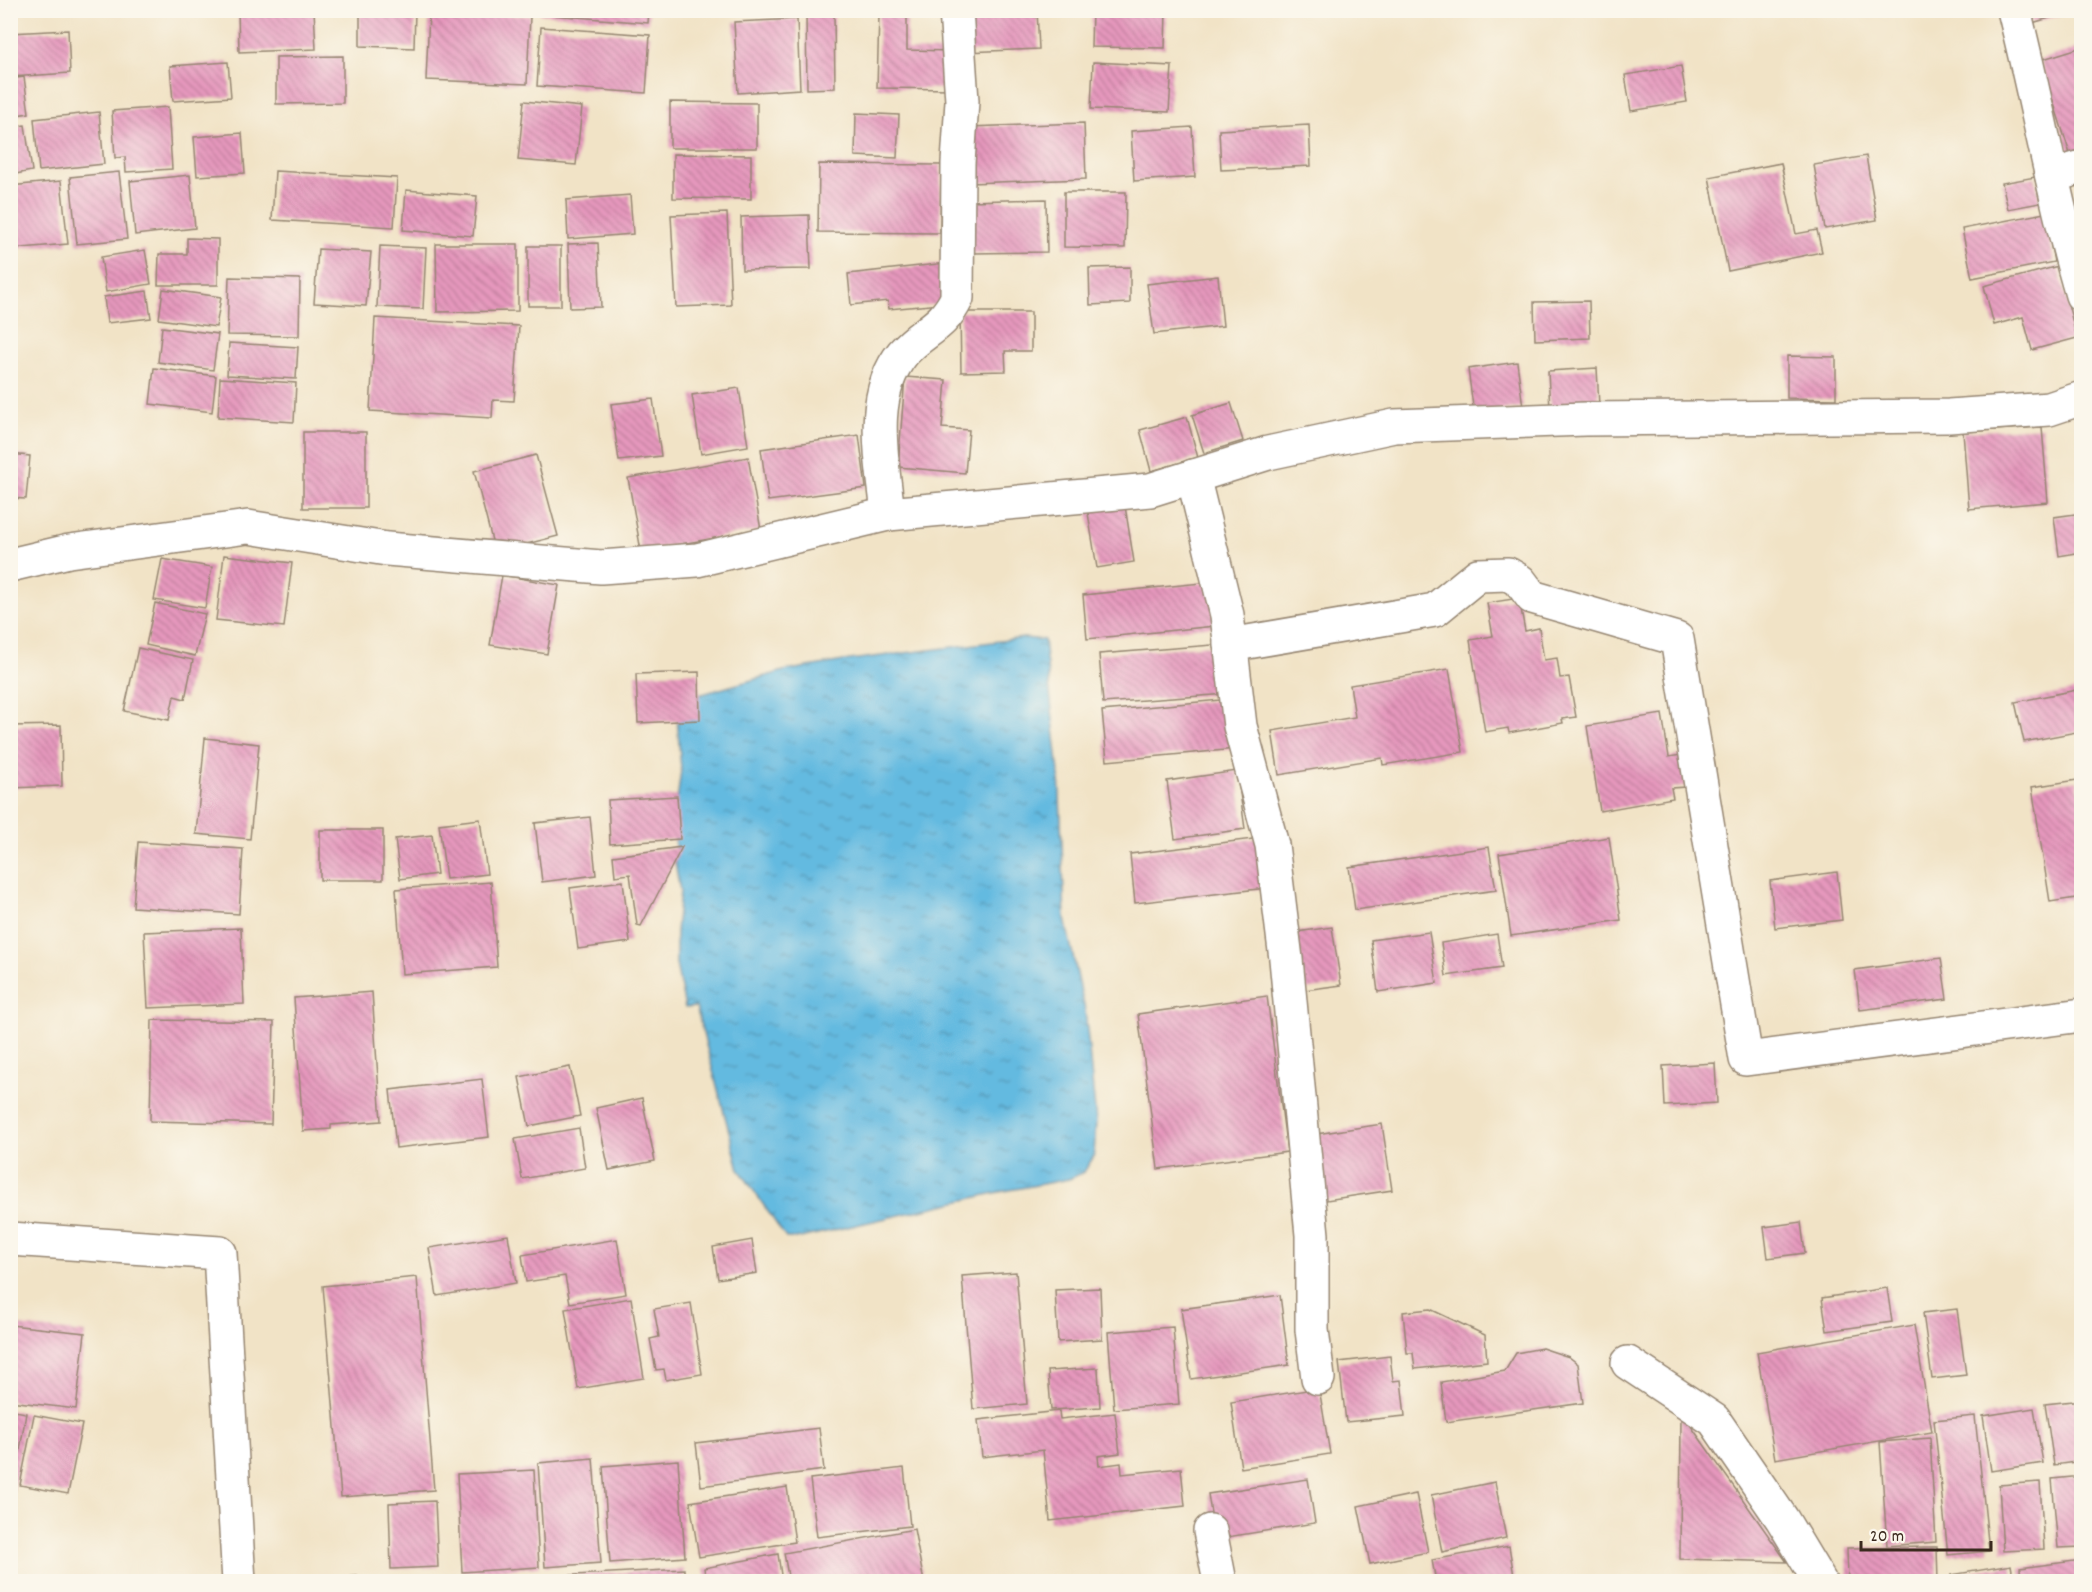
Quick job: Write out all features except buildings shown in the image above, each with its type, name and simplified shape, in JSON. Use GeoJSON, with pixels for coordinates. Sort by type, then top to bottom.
{"type":"FeatureCollection","features":[{"type":"Feature","properties":{"kind":"street"},"geometry":{"type":"LineString","coordinates":[[888,514],[879,420],[888,374],[904,352],[948,316],[957,298],[958,163],[962,101],[956,10]]}},
{"type":"Feature","properties":{"kind":"street"},"geometry":{"type":"LineString","coordinates":[[2014,10],[2067,172],[2065,238],[2082,295]]}},
{"type":"Feature","properties":{"kind":"street"},"geometry":{"type":"LineString","coordinates":[[10,565],[69,551],[248,527],[387,549],[601,567],[697,560],[888,514],[1150,490],[1268,453],[1394,426],[1585,419],[1949,416],[2049,409],[2082,398]]}},
{"type":"Feature","properties":{"kind":"street"},"geometry":{"type":"LineString","coordinates":[[1193,476],[1227,615],[1240,726],[1272,845],[1286,959],[1312,1235],[1312,1330],[1318,1378]]}},
{"type":"Feature","properties":{"kind":"street"},"geometry":{"type":"LineString","coordinates":[[1230,645],[1435,610],[1478,575],[1508,574],[1520,581],[1533,597],[1677,639],[1746,1059],[2082,1015]]}},
{"type":"Feature","properties":{"kind":"street"},"geometry":{"type":"LineString","coordinates":[[10,1239],[220,1253],[239,1581]]}},
{"type":"Feature","properties":{"kind":"street"},"geometry":{"type":"LineString","coordinates":[[1628,1363],[1714,1420],[1782,1519],[1820,1581]]}},
{"type":"Feature","properties":{"kind":"street"},"geometry":{"type":"LineString","coordinates":[[1210,1531],[1220,1581]]}},
{"type":"Feature","properties":{"kind":"water"},"geometry":{"type":"Polygon","coordinates":[[[1024,638],[1044,640],[1059,772],[1065,919],[1085,1010],[1096,1121],[1094,1156],[1084,1172],[1069,1179],[999,1192],[800,1238],[786,1238],[739,1169],[696,1007],[685,1008],[676,964],[680,891],[675,862],[675,817],[681,770],[677,717],[692,697],[784,671],[850,660],[1024,638]]]}}]}
